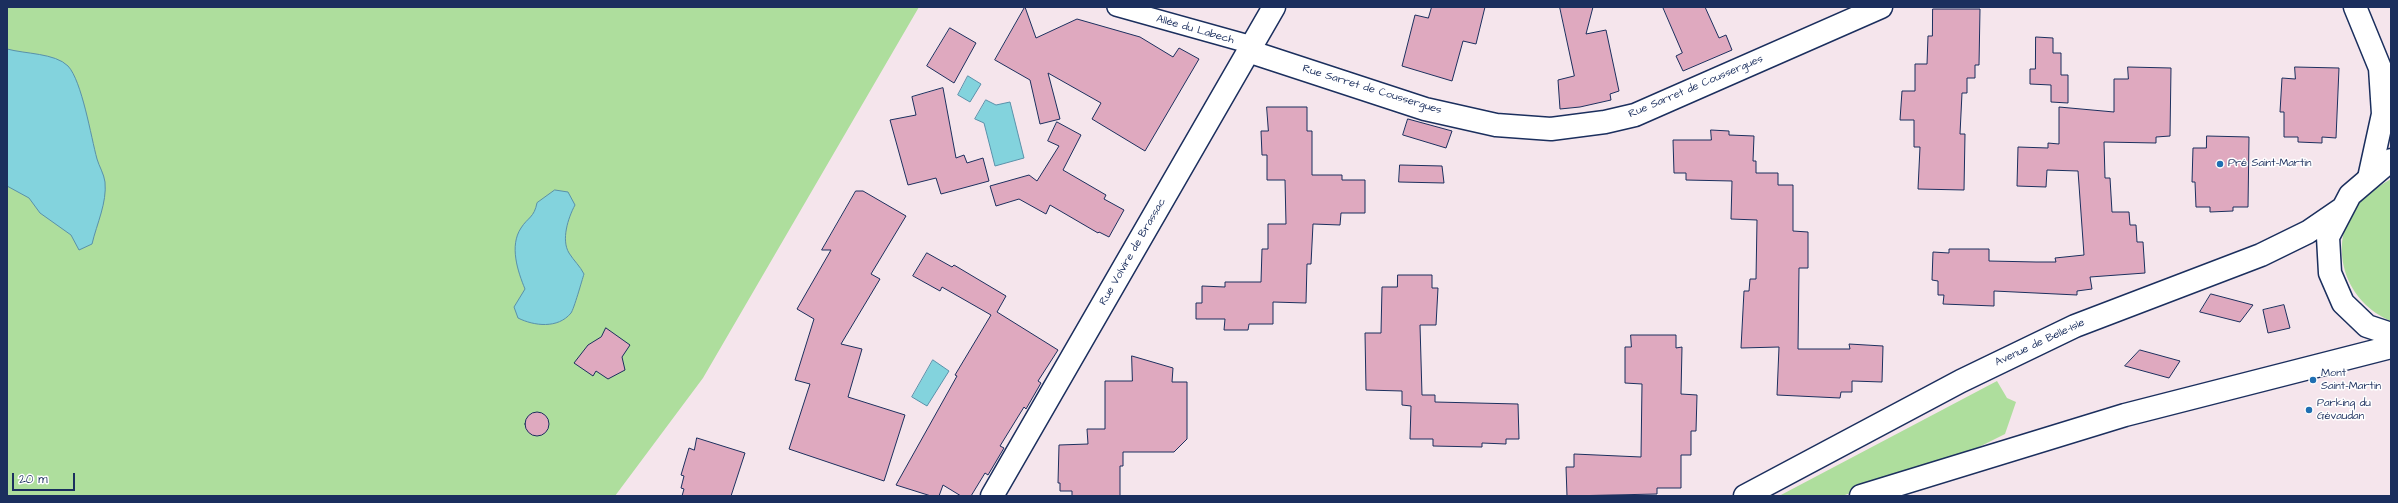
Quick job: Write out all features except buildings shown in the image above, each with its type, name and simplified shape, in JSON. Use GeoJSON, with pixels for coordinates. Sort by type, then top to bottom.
{"type":"FeatureCollection","features":[{"type":"Feature","properties":{"kind":"street","name":"Allée du Labech"},"geometry":{"type":"LineString","coordinates":[[1116,7],[1250,48]]}},
{"type":"Feature","properties":{"kind":"street","name":"Rue Volvire de Brassac"},"geometry":{"type":"LineString","coordinates":[[992,496],[1274,7]]}},
{"type":"Feature","properties":{"kind":"street","name":"Rue Sarret de Coussergues"},"geometry":{"type":"LineString","coordinates":[[1250,48],[1425,109],[1496,125],[1551,129],[1605,122],[1634,115],[1881,7]]}},
{"type":"Feature","properties":{"kind":"street"},"geometry":{"type":"LineString","coordinates":[[2355,7],[2385,74],[2383,114],[2369,178]]}},
{"type":"Feature","properties":{"kind":"street"},"geometry":{"type":"LineString","coordinates":[[2391,160],[2350,195],[2328,237],[2330,273],[2343,303],[2367,326],[2391,334]]}},
{"type":"Feature","properties":{"kind":"street","name":"Avenue de Belle-Isle"},"geometry":{"type":"LineString","coordinates":[[1745,496],[1962,380],[2075,326],[2261,255],[2308,232],[2343,208]]}},
{"type":"Feature","properties":{"kind":"street"},"geometry":{"type":"LineString","coordinates":[[1861,496],[2125,415],[2391,347]]}},
{"type":"Feature","properties":{"kind":"green space"},"geometry":{"type":"Polygon","coordinates":[[[7,7],[919,7],[703,378],[615,496],[7,496],[7,7]]]}},
{"type":"Feature","properties":{"kind":"green space"},"geometry":{"type":"Polygon","coordinates":[[[2391,179],[2391,321],[2376,313],[2363,302],[2353,289],[2346,274],[2342,258],[2342,242],[2346,226],[2356,205],[2370,192],[2391,179]]]}},
{"type":"Feature","properties":{"kind":"green space"},"geometry":{"type":"Polygon","coordinates":[[[1997,381],[2007,398],[2016,402],[2005,434],[1969,452],[1842,496],[1779,496],[1997,381]]]}},
{"type":"Feature","properties":{"kind":"water"},"geometry":{"type":"Polygon","coordinates":[[[7,49],[39,54],[56,59],[68,66],[78,84],[86,110],[97,159],[105,182],[105,198],[92,244],[79,250],[71,235],[40,213],[29,198],[7,186],[7,49]]]}},
{"type":"Feature","properties":{"kind":"water"},"geometry":{"type":"Polygon","coordinates":[[[968,76],[981,84],[970,102],[958,95],[968,76]]]}},
{"type":"Feature","properties":{"kind":"water"},"geometry":{"type":"Polygon","coordinates":[[[986,100],[996,105],[1010,102],[1024,158],[995,166],[984,123],[975,119],[986,100]]]}},
{"type":"Feature","properties":{"kind":"water"},"geometry":{"type":"Polygon","coordinates":[[[555,190],[568,192],[575,205],[566,229],[566,242],[569,253],[584,274],[571,313],[566,318],[553,324],[531,323],[518,318],[514,307],[525,289],[517,267],[515,251],[517,235],[532,215],[537,203],[555,190]]]}},
{"type":"Feature","properties":{"kind":"water"},"geometry":{"type":"Polygon","coordinates":[[[933,360],[949,371],[927,406],[912,397],[933,360]]]}},
{"type":"Feature","properties":{"kind":"place","name":"Pré Saint-Martin"},"geometry":{"type":"Point","coordinates":[2220,164]}},
{"type":"Feature","properties":{"kind":"place","name":"Mont Saint-Martin"},"geometry":{"type":"Point","coordinates":[2313,380]}},
{"type":"Feature","properties":{"kind":"place","name":"Parking du Gévaudan"},"geometry":{"type":"Point","coordinates":[2309,410]}}]}
